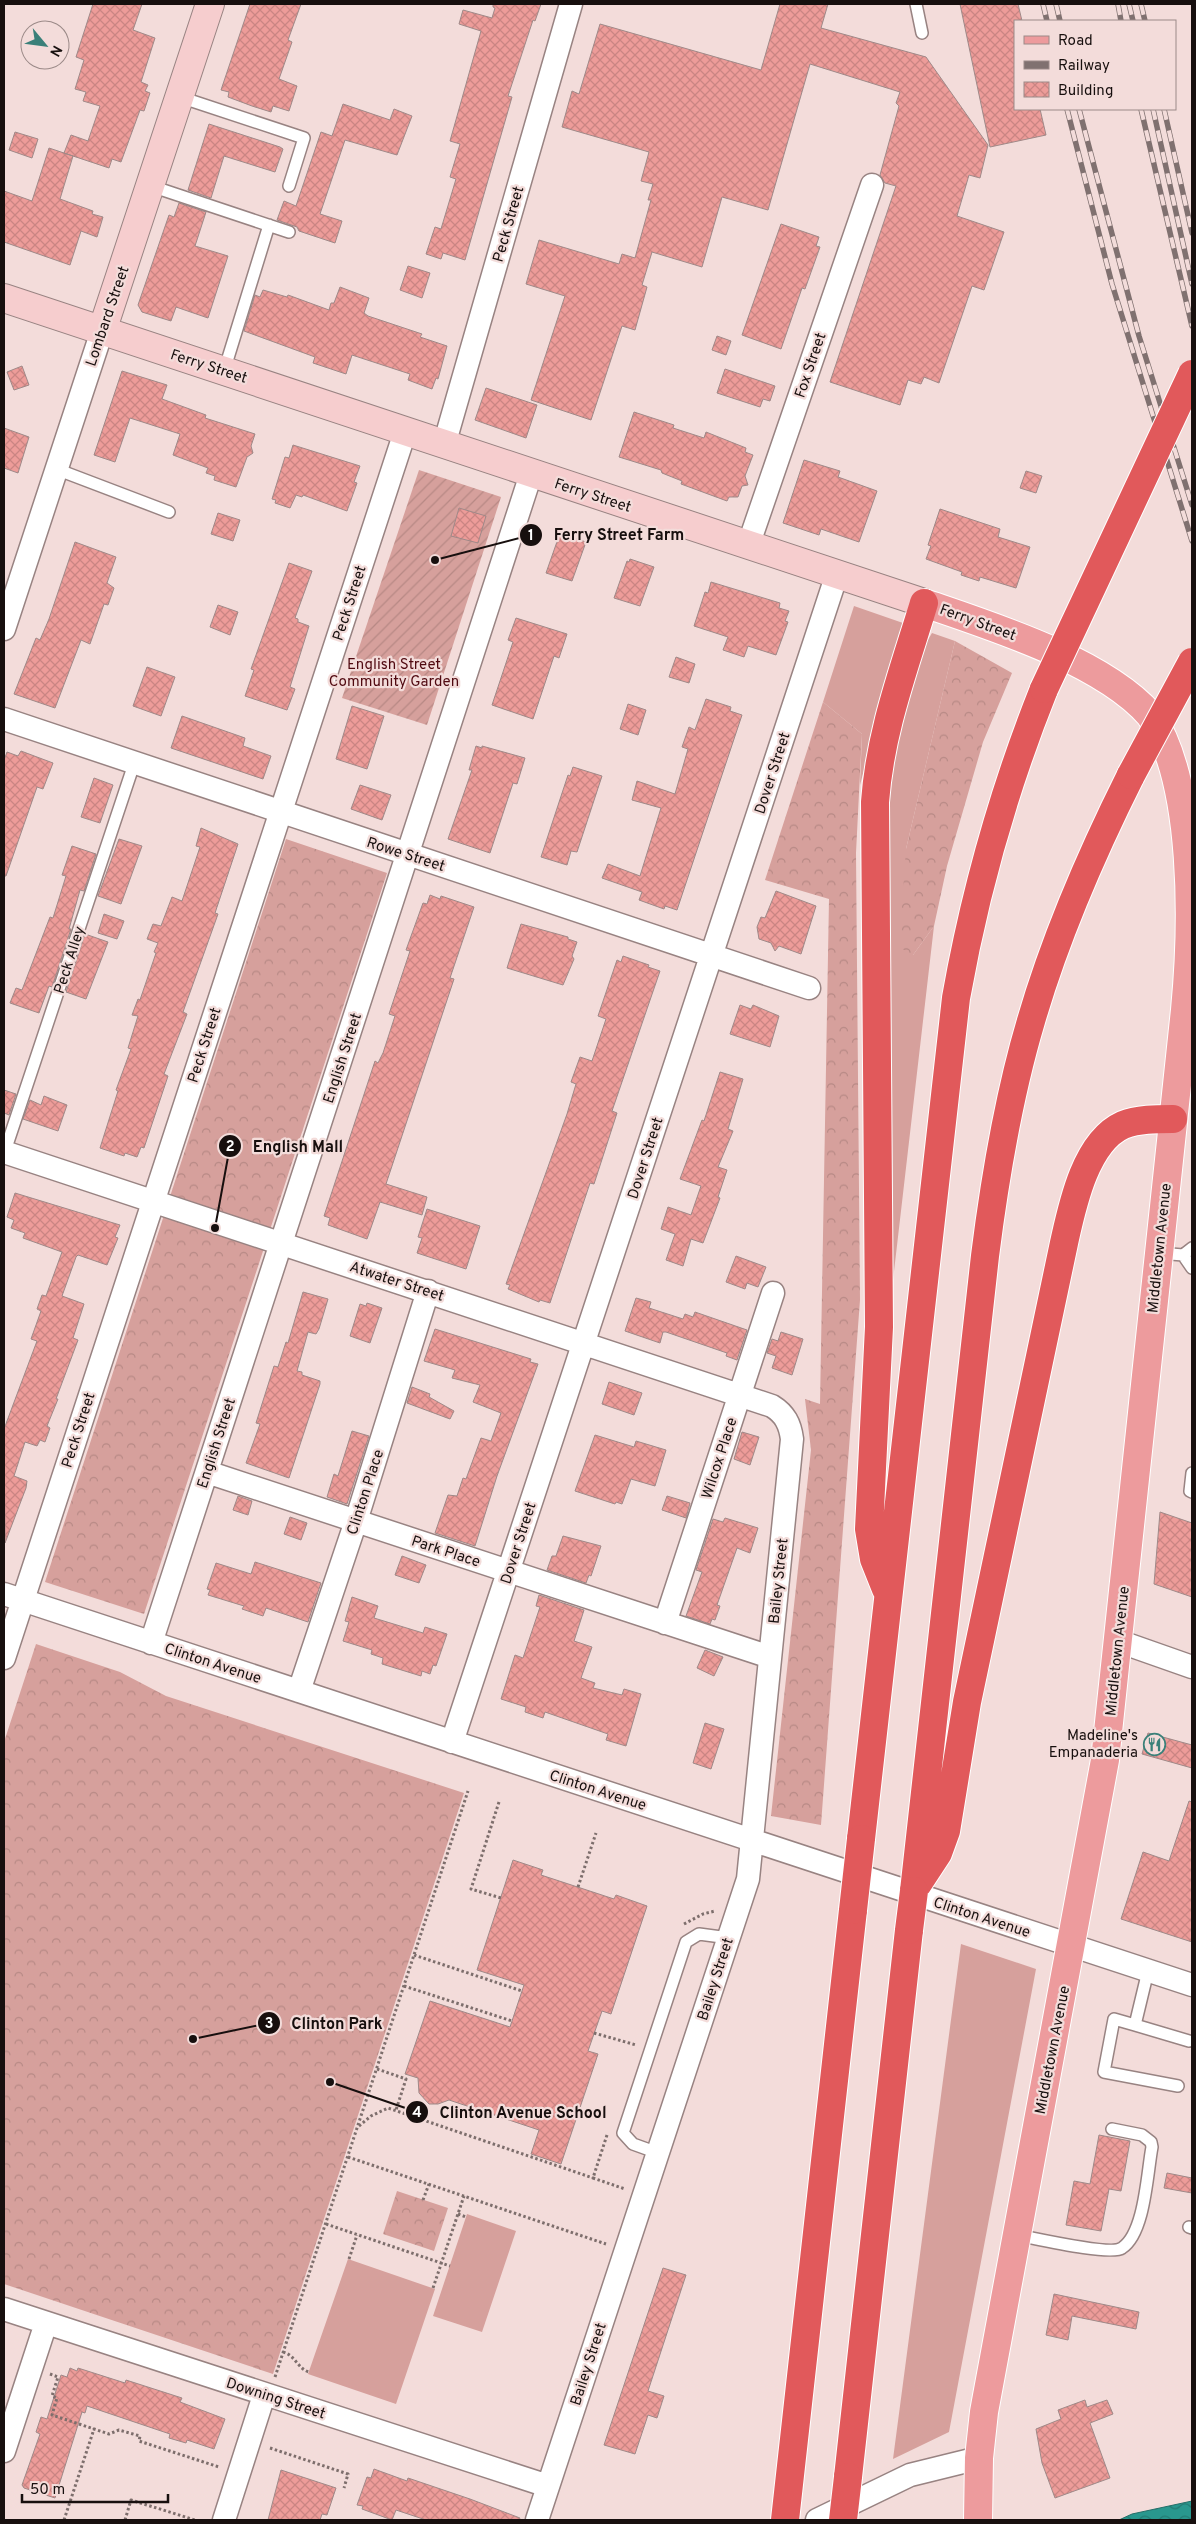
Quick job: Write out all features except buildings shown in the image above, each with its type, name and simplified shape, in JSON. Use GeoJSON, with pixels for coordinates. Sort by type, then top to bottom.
{"type":"FeatureCollection","features":[{"type":"Feature","properties":{"kind":"highway"},"geometry":{"type":"LineString","coordinates":[[786,2513],[951,1030],[959,980],[977,895],[995,825],[1044,688],[1192,374]]}},
{"type":"Feature","properties":{"kind":"highway"},"geometry":{"type":"LineString","coordinates":[[888,1595],[874,1559],[869,1529],[879,1327],[875,802],[879,760],[888,715],[924,603]]}},
{"type":"Feature","properties":{"kind":"highway"},"geometry":{"type":"LineString","coordinates":[[843,2520],[909,1930],[914,1891],[924,1861],[986,1248],[1008,1115],[1030,1022],[1054,950],[1090,860],[1131,775],[1192,662]]}},
{"type":"Feature","properties":{"kind":"highway"},"geometry":{"type":"LineString","coordinates":[[924,1861],[946,1830],[960,1737],[979,1641],[1064,1244],[1079,1187],[1097,1150],[1120,1127],[1142,1120],[1173,1119]]}},
{"type":"Feature","properties":{"kind":"main road","name":"Lombard Street"},"geometry":{"type":"LineString","coordinates":[[102,331],[210,4]]}},
{"type":"Feature","properties":{"kind":"main road","name":"Ferry Street"},"geometry":{"type":"LineString","coordinates":[[4,298],[924,603],[1019,637],[1082,666],[1132,698],[1157,725],[1187,773]]}},
{"type":"Feature","properties":{"kind":"main road","name":"Middletown Avenue"},"geometry":{"type":"LineString","coordinates":[[978,2520],[979,2458],[984,2412],[1105,1760],[1118,1641],[1178,1252],[1173,1119],[1188,978],[1191,920],[1187,773]]}},
{"type":"Feature","properties":{"kind":"street","name":"Peck Street"},"geometry":{"type":"LineString","coordinates":[[444,445],[571,4]]}},
{"type":"Feature","properties":{"kind":"street","name":"Fox Street"},"geometry":{"type":"LineString","coordinates":[[748,546],[872,185]]}},
{"type":"Feature","properties":{"kind":"street","name":"Lombard Street"},"geometry":{"type":"LineString","coordinates":[[4,629],[102,331]]}},
{"type":"Feature","properties":{"kind":"street","name":"Peck Street"},"geometry":{"type":"LineString","coordinates":[[4,1658],[13,1597],[154,1200],[405,432]]}},
{"type":"Feature","properties":{"kind":"street","name":"English Street"},"geometry":{"type":"LineString","coordinates":[[151,1642],[532,474]]}},
{"type":"Feature","properties":{"kind":"street","name":"Dover Street"},"geometry":{"type":"LineString","coordinates":[[452,1742],[837,574]]}},
{"type":"Feature","properties":{"kind":"street","name":"Rowe Street"},"geometry":{"type":"LineString","coordinates":[[4,719],[809,988]]}},
{"type":"Feature","properties":{"kind":"street","name":"Atwater Street"},"geometry":{"type":"LineString","coordinates":[[4,1153],[154,1200],[740,1395],[772,1406],[786,1418]]}},
{"type":"Feature","properties":{"kind":"street","name":"Clinton Place"},"geometry":{"type":"LineString","coordinates":[[299,1691],[356,1521],[428,1292]]}},
{"type":"Feature","properties":{"kind":"street","name":"Wilcox Place"},"geometry":{"type":"LineString","coordinates":[[665,1623],[773,1293]]}},
{"type":"Feature","properties":{"kind":"street","name":"Bailey Street"},"geometry":{"type":"LineString","coordinates":[[537,2520],[748,1879],[792,1439],[786,1418]]}},
{"type":"Feature","properties":{"kind":"street","name":"Park Place"},"geometry":{"type":"LineString","coordinates":[[207,1472],[770,1657]]}},
{"type":"Feature","properties":{"kind":"street","name":"Clinton Avenue"},"geometry":{"type":"LineString","coordinates":[[13,1597],[1071,1947],[1192,1985]]}},
{"type":"Feature","properties":{"kind":"street"},"geometry":{"type":"LineString","coordinates":[[1118,1641],[1192,1667]]}},
{"type":"Feature","properties":{"kind":"street","name":"Downing Street"},"geometry":{"type":"LineString","coordinates":[[4,2308],[46,2323],[269,2386],[548,2486]]}},
{"type":"Feature","properties":{"kind":"street"},"geometry":{"type":"LineString","coordinates":[[4,2451],[46,2323]]}},
{"type":"Feature","properties":{"kind":"street"},"geometry":{"type":"LineString","coordinates":[[224,2520],[269,2386]]}},
{"type":"Feature","properties":{"kind":"street"},"geometry":{"type":"LineString","coordinates":[[817,2520],[910,2475],[979,2458]]}},
{"type":"Feature","properties":{"kind":"lane"},"geometry":{"type":"LineString","coordinates":[[916,4],[922,33]]}},
{"type":"Feature","properties":{"kind":"lane"},"geometry":{"type":"LineString","coordinates":[[180,97],[304,138],[288,186]]}},
{"type":"Feature","properties":{"kind":"lane"},"geometry":{"type":"LineString","coordinates":[[150,186],[289,232]]}},
{"type":"Feature","properties":{"kind":"lane"},"geometry":{"type":"LineString","coordinates":[[224,371],[269,226]]}},
{"type":"Feature","properties":{"kind":"lane"},"geometry":{"type":"LineString","coordinates":[[56,469],[169,512]]}},
{"type":"Feature","properties":{"kind":"lane","name":"Peck Alley"},"geometry":{"type":"LineString","coordinates":[[4,1153],[134,764]]}},
{"type":"Feature","properties":{"kind":"lane"},"geometry":{"type":"LineString","coordinates":[[1178,1252],[1192,1268]]}},
{"type":"Feature","properties":{"kind":"lane"},"geometry":{"type":"LineString","coordinates":[[1192,1473],[1190,1491],[1192,1492]]}},
{"type":"Feature","properties":{"kind":"lane"},"geometry":{"type":"LineString","coordinates":[[658,2153],[633,2144],[623,2133],[680,1960],[686,1942],[698,1934],[729,1938]]}},
{"type":"Feature","properties":{"kind":"lane"},"geometry":{"type":"LineString","coordinates":[[1135,2025],[1148,1972]]}},
{"type":"Feature","properties":{"kind":"lane"},"geometry":{"type":"LineString","coordinates":[[1178,2086],[1104,2072],[1114,2019],[1189,2041]]}},
{"type":"Feature","properties":{"kind":"lane"},"geometry":{"type":"LineString","coordinates":[[1017,2235],[1106,2251],[1122,2248],[1130,2240],[1138,2228],[1152,2147],[1151,2142],[1142,2135],[1112,2129]]}},
{"type":"Feature","properties":{"kind":"path"},"geometry":{"type":"LineString","coordinates":[[269,2386],[283,2352],[326,2224],[468,1791]]}},
{"type":"Feature","properties":{"kind":"path"},"geometry":{"type":"LineString","coordinates":[[499,1802],[471,1889],[501,1898]]}},
{"type":"Feature","properties":{"kind":"path"},"geometry":{"type":"LineString","coordinates":[[578,1887],[596,1833]]}},
{"type":"Feature","properties":{"kind":"path"},"geometry":{"type":"LineString","coordinates":[[414,1955],[522,1991]]}},
{"type":"Feature","properties":{"kind":"path"},"geometry":{"type":"LineString","coordinates":[[404,1986],[512,2021]]}},
{"type":"Feature","properties":{"kind":"path"},"geometry":{"type":"LineString","coordinates":[[594,2033],[636,2045]]}},
{"type":"Feature","properties":{"kind":"path"},"geometry":{"type":"LineString","coordinates":[[377,2069],[406,2079],[396,2110]]}},
{"type":"Feature","properties":{"kind":"path"},"geometry":{"type":"LineString","coordinates":[[358,2126],[380,2111],[388,2108],[593,2178]]}},
{"type":"Feature","properties":{"kind":"path"},"geometry":{"type":"LineString","coordinates":[[348,2157],[606,2244]]}},
{"type":"Feature","properties":{"kind":"path"},"geometry":{"type":"LineString","coordinates":[[423,2200],[428,2184]]}},
{"type":"Feature","properties":{"kind":"path"},"geometry":{"type":"LineString","coordinates":[[433,2288],[464,2196]]}},
{"type":"Feature","properties":{"kind":"path"},"geometry":{"type":"LineString","coordinates":[[458,2214],[466,2217]]}},
{"type":"Feature","properties":{"kind":"path"},"geometry":{"type":"LineString","coordinates":[[326,2224],[450,2266]]}},
{"type":"Feature","properties":{"kind":"path"},"geometry":{"type":"LineString","coordinates":[[349,2259],[357,2235]]}},
{"type":"Feature","properties":{"kind":"path"},"geometry":{"type":"LineString","coordinates":[[283,2352],[288,2353],[304,2371],[309,2372]]}},
{"type":"Feature","properties":{"kind":"path"},"geometry":{"type":"LineString","coordinates":[[49,2373],[58,2377],[52,2396],[57,2398],[52,2415],[108,2434],[119,2430],[140,2436],[139,2441],[219,2467]]}},
{"type":"Feature","properties":{"kind":"path"},"geometry":{"type":"LineString","coordinates":[[64,2520],[94,2429]]}},
{"type":"Feature","properties":{"kind":"path"},"geometry":{"type":"LineString","coordinates":[[270,2448],[348,2474],[344,2488]]}},
{"type":"Feature","properties":{"kind":"path"},"geometry":{"type":"LineString","coordinates":[[125,2520],[132,2500],[195,2520]]}},
{"type":"Feature","properties":{"kind":"green space","name":"English Street Community Garden"},"geometry":{"type":"Polygon","coordinates":[[[419,470],[501,497],[427,725],[342,698],[419,470]]]}},
{"type":"Feature","properties":{"kind":"green space"},"geometry":{"type":"Polygon","coordinates":[[[854,606],[903,623],[860,785],[862,734],[823,702],[854,606]]]}},
{"type":"Feature","properties":{"kind":"green space"},"geometry":{"type":"Polygon","coordinates":[[[932,633],[955,641],[906,849],[913,955],[934,926],[893,1280],[888,1282],[884,843],[891,760],[903,711],[926,643],[932,633]]]}},
{"type":"Feature","properties":{"kind":"green space"},"geometry":{"type":"Polygon","coordinates":[[[955,641],[1012,673],[983,742],[947,866],[934,926],[913,955],[899,947],[906,849],[955,641]]]}},
{"type":"Feature","properties":{"kind":"green space"},"geometry":{"type":"Polygon","coordinates":[[[823,702],[862,734],[856,853],[860,1300],[821,1825],[771,1816],[811,1450],[805,1399],[820,1404],[829,899],[765,880],[823,702]]]}},
{"type":"Feature","properties":{"kind":"green space"},"geometry":{"type":"Polygon","coordinates":[[[286,839],[387,873],[144,1614],[45,1582],[286,839]]]}},
{"type":"Feature","properties":{"kind":"green space"},"geometry":{"type":"Polygon","coordinates":[[[36,1644],[120,1672],[166,1696],[464,1793],[273,2374],[4,2284],[4,1742],[36,1644]]]}},
{"type":"Feature","properties":{"kind":"green space"},"geometry":{"type":"Polygon","coordinates":[[[961,1944],[1036,1969],[949,2432],[893,2459],[961,1944]]]}},
{"type":"Feature","properties":{"kind":"green space"},"geometry":{"type":"Polygon","coordinates":[[[397,2191],[448,2208],[434,2251],[383,2234],[397,2191]]]}},
{"type":"Feature","properties":{"kind":"green space"},"geometry":{"type":"Polygon","coordinates":[[[467,2214],[516,2231],[482,2332],[433,2316],[467,2214]]]}},
{"type":"Feature","properties":{"kind":"green space"},"geometry":{"type":"Polygon","coordinates":[[[348,2259],[435,2289],[396,2404],[308,2374],[348,2259]]]}},
{"type":"Feature","properties":{"kind":"water"},"geometry":{"type":"Polygon","coordinates":[[[1192,2501],[1192,2520],[1119,2520],[1132,2514],[1192,2501]]]}},
{"type":"Feature","properties":{"kind":"railway"},"geometry":{"type":"LineString","coordinates":[[1043,4],[1047,20]]}},
{"type":"Feature","properties":{"kind":"railway"},"geometry":{"type":"LineString","coordinates":[[1056,4],[1060,20]]}},
{"type":"Feature","properties":{"kind":"railway"},"geometry":{"type":"LineString","coordinates":[[1118,4],[1121,20]]}},
{"type":"Feature","properties":{"kind":"railway"},"geometry":{"type":"LineString","coordinates":[[1129,4],[1133,20]]}},
{"type":"Feature","properties":{"kind":"railway"},"geometry":{"type":"LineString","coordinates":[[1141,4],[1145,20]]}},
{"type":"Feature","properties":{"kind":"railway"},"geometry":{"type":"LineString","coordinates":[[1067,110],[1112,284],[1192,541]]}},
{"type":"Feature","properties":{"kind":"railway"},"geometry":{"type":"LineString","coordinates":[[1079,110],[1139,336],[1192,505]]}},
{"type":"Feature","properties":{"kind":"railway"},"geometry":{"type":"LineString","coordinates":[[1141,110],[1192,326]]}},
{"type":"Feature","properties":{"kind":"railway"},"geometry":{"type":"LineString","coordinates":[[1153,110],[1192,284]]}},
{"type":"Feature","properties":{"kind":"railway"},"geometry":{"type":"LineString","coordinates":[[1164,110],[1192,233]]}},
{"type":"Feature","properties":{"kind":"place","name":"Ferry Street Farm"},"geometry":{"type":"Point","coordinates":[435,560]}},
{"type":"Feature","properties":{"kind":"place","name":"English Mall"},"geometry":{"type":"Point","coordinates":[215,1228]}},
{"type":"Feature","properties":{"kind":"place","name":"Madeline's Empanaderia"},"geometry":{"type":"Point","coordinates":[1154,1744]}},
{"type":"Feature","properties":{"kind":"place","name":"Clinton Park"},"geometry":{"type":"Point","coordinates":[193,2039]}},
{"type":"Feature","properties":{"kind":"place","name":"Clinton Avenue School"},"geometry":{"type":"Point","coordinates":[330,2082]}}]}
